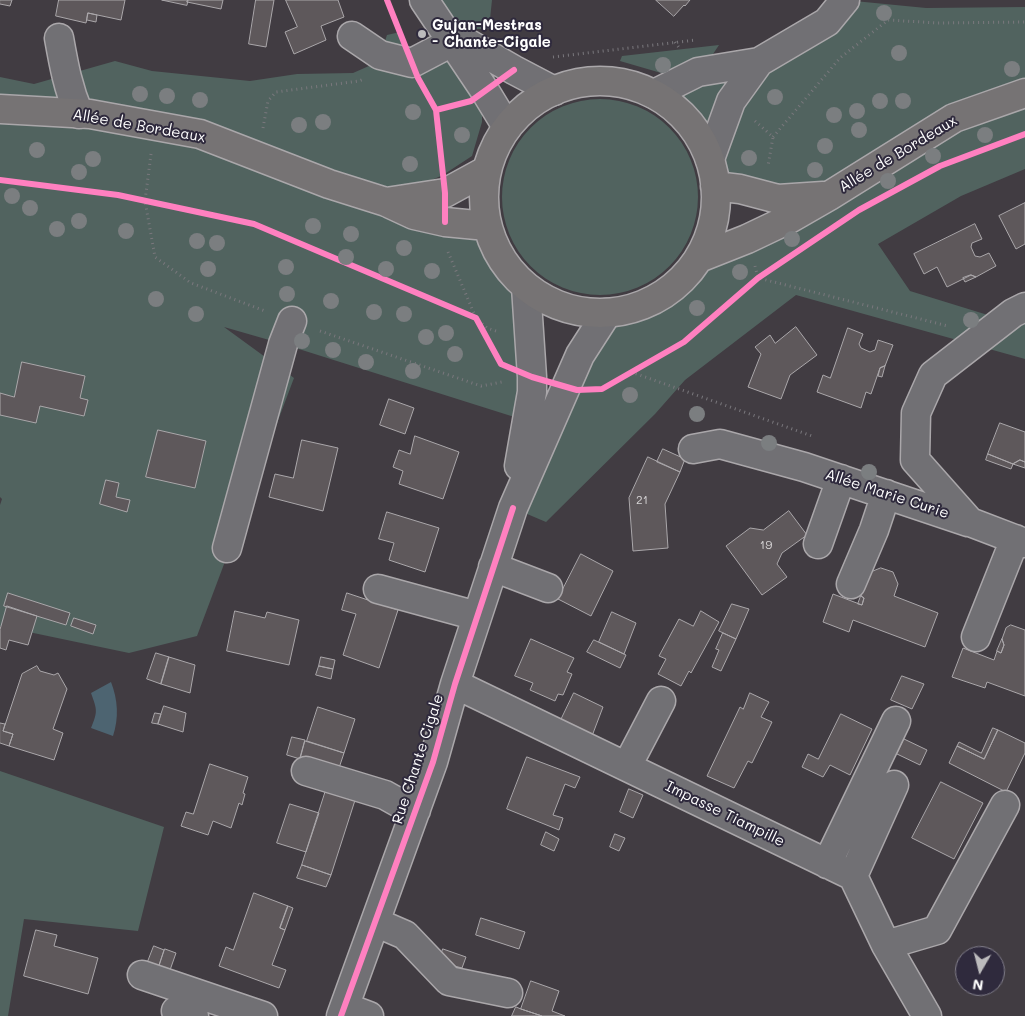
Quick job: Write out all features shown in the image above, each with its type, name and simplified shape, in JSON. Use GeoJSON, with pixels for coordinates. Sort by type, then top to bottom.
{"type":"FeatureCollection","features":[{"type":"Feature","properties":{"kind":"main road"},"geometry":{"type":"LineString","coordinates":[[587,82],[622,83],[654,94],[675,109],[692,127],[710,158],[715,186],[713,223],[699,258],[686,276],[669,291],[644,304],[608,313],[578,311],[550,302],[526,287],[504,264],[494,246],[487,226],[484,198],[487,170],[495,147],[507,127],[528,106],[554,91],[587,82]]}},
{"type":"Feature","properties":{"kind":"main road","name":"Allée de Bordeaux"},"geometry":{"type":"LineString","coordinates":[[699,258],[748,239],[789,219],[954,118],[1025,93]]}},
{"type":"Feature","properties":{"kind":"main road","name":"Allée de Bordeaux"},"geometry":{"type":"LineString","coordinates":[[0,109],[90,114],[200,134],[329,184],[386,202],[414,215],[446,222],[487,226]]}},
{"type":"Feature","properties":{"kind":"main road","name":"Allée de Bordeaux"},"geometry":{"type":"LineString","coordinates":[[386,202],[445,193],[487,170]]}},
{"type":"Feature","properties":{"kind":"main road","name":"Allée de Bordeaux"},"geometry":{"type":"LineString","coordinates":[[715,186],[740,189],[778,199],[829,196]]}},
{"type":"Feature","properties":{"kind":"street"},"geometry":{"type":"LineString","coordinates":[[424,0],[507,127]]}},
{"type":"Feature","properties":{"kind":"street"},"geometry":{"type":"LineString","coordinates":[[654,94],[698,72],[759,62],[827,22],[845,0]]}},
{"type":"Feature","properties":{"kind":"street"},"geometry":{"type":"LineString","coordinates":[[352,36],[380,55],[412,63],[447,35]]}},
{"type":"Feature","properties":{"kind":"street"},"geometry":{"type":"LineString","coordinates":[[447,35],[554,91]]}},
{"type":"Feature","properties":{"kind":"street"},"geometry":{"type":"LineString","coordinates":[[60,38],[65,75],[79,114]]}},
{"type":"Feature","properties":{"kind":"street"},"geometry":{"type":"LineString","coordinates":[[710,158],[731,101],[759,62]]}},
{"type":"Feature","properties":{"kind":"street","name":"Rue Chante Cigale"},"geometry":{"type":"LineString","coordinates":[[513,508],[532,392],[526,287]]}},
{"type":"Feature","properties":{"kind":"street","name":"Allée Marie Curie"},"geometry":{"type":"LineString","coordinates":[[970,522],[915,460],[916,413],[933,375],[1013,313],[1025,307]]}},
{"type":"Feature","properties":{"kind":"street","name":"Rue Chante Cigale"},"geometry":{"type":"LineString","coordinates":[[352,1013],[376,922],[433,762],[455,684],[513,508],[580,355],[608,313]]}},
{"type":"Feature","properties":{"kind":"street"},"geometry":{"type":"LineString","coordinates":[[227,548],[283,344],[292,321]]}},
{"type":"Feature","properties":{"kind":"street","name":"Allée Marie Curie"},"geometry":{"type":"LineString","coordinates":[[693,449],[720,444],[804,467],[970,522],[1020,541]]}},
{"type":"Feature","properties":{"kind":"street"},"geometry":{"type":"LineString","coordinates":[[818,544],[841,479]]}},
{"type":"Feature","properties":{"kind":"street"},"geometry":{"type":"LineString","coordinates":[[851,584],[874,530],[886,494]]}},
{"type":"Feature","properties":{"kind":"street"},"geometry":{"type":"LineString","coordinates":[[976,637],[1020,541]]}},
{"type":"Feature","properties":{"kind":"street"},"geometry":{"type":"LineString","coordinates":[[493,567],[548,588]]}},
{"type":"Feature","properties":{"kind":"street"},"geometry":{"type":"LineString","coordinates":[[378,589],[477,616]]}},
{"type":"Feature","properties":{"kind":"street","name":"Impasse Tiampille"},"geometry":{"type":"LineString","coordinates":[[455,684],[853,876]]}},
{"type":"Feature","properties":{"kind":"street"},"geometry":{"type":"LineString","coordinates":[[627,766],[661,701]]}},
{"type":"Feature","properties":{"kind":"street"},"geometry":{"type":"LineString","coordinates":[[828,864],[896,722]]}},
{"type":"Feature","properties":{"kind":"street"},"geometry":{"type":"LineString","coordinates":[[306,771],[385,795],[410,809],[416,810]]}},
{"type":"Feature","properties":{"kind":"street"},"geometry":{"type":"LineString","coordinates":[[894,785],[853,876],[886,945],[927,1016]]}},
{"type":"Feature","properties":{"kind":"street"},"geometry":{"type":"LineString","coordinates":[[886,945],[937,930],[1005,805]]}},
{"type":"Feature","properties":{"kind":"street"},"geometry":{"type":"LineString","coordinates":[[376,922],[405,935],[449,981],[508,993]]}},
{"type":"Feature","properties":{"kind":"street"},"geometry":{"type":"LineString","coordinates":[[142,975],[263,1016]]}},
{"type":"Feature","properties":{"kind":"path"},"geometry":{"type":"LineString","coordinates":[[773,138],[840,58],[888,20],[938,23],[1025,22]]}},
{"type":"Feature","properties":{"kind":"path"},"geometry":{"type":"LineString","coordinates":[[514,70],[539,59],[704,39]]}},
{"type":"Feature","properties":{"kind":"path"},"geometry":{"type":"LineString","coordinates":[[246,152],[263,130],[268,101],[276,92],[359,81],[368,78]]}},
{"type":"Feature","properties":{"kind":"path"},"geometry":{"type":"LineString","coordinates":[[136,199],[154,202]]}},
{"type":"Feature","properties":{"kind":"path"},"geometry":{"type":"LineString","coordinates":[[446,222],[446,247],[476,318],[485,334]]}},
{"type":"Feature","properties":{"kind":"path"},"geometry":{"type":"LineString","coordinates":[[748,239],[758,278]]}},
{"type":"Feature","properties":{"kind":"path"},"geometry":{"type":"LineString","coordinates":[[751,284],[766,273]]}},
{"type":"Feature","properties":{"kind":"path"},"geometry":{"type":"LineString","coordinates":[[758,278],[985,335]]}},
{"type":"Feature","properties":{"kind":"path"},"geometry":{"type":"LineString","coordinates":[[468,315],[476,318],[487,328],[505,334]]}},
{"type":"Feature","properties":{"kind":"path"},"geometry":{"type":"LineString","coordinates":[[624,376],[639,368]]}},
{"type":"Feature","properties":{"kind":"path"},"geometry":{"type":"LineString","coordinates":[[631,372],[818,438]]}},
{"type":"Feature","properties":{"kind":"shaded area"},"geometry":{"type":"Polygon","coordinates":[[[424,0],[492,0],[489,29],[443,29],[424,0]]]}},
{"type":"Feature","properties":{"kind":"shaded area"},"geometry":{"type":"Polygon","coordinates":[[[844,0],[926,8],[1025,7],[1025,169],[961,196],[878,244],[910,291],[1004,320],[1025,307],[1025,359],[796,295],[685,380],[655,414],[546,522],[513,508],[617,312],[644,304],[669,291],[699,258],[789,219],[715,186],[710,159],[692,127],[675,109],[654,94],[759,62],[844,0]]]}},
{"type":"Feature","properties":{"kind":"shaded area"},"geometry":{"type":"Polygon","coordinates":[[[400,32],[407,50],[438,49],[482,108],[482,122],[472,156],[443,175],[416,187],[385,186],[311,166],[201,119],[89,102],[0,96],[0,77],[34,84],[115,61],[152,71],[250,81],[297,74],[353,73],[378,62],[387,35],[400,32]]]}},
{"type":"Feature","properties":{"kind":"shaded area"},"geometry":{"type":"Polygon","coordinates":[[[719,45],[713,54],[668,75],[620,61],[622,56],[719,45]]]}},
{"type":"Feature","properties":{"kind":"shaded area"},"geometry":{"type":"Polygon","coordinates":[[[600,99],[619,101],[646,111],[662,121],[676,135],[690,160],[696,178],[698,197],[696,216],[686,243],[676,259],[662,273],[637,287],[619,293],[600,295],[581,293],[554,283],[538,273],[524,259],[510,234],[504,216],[502,197],[504,178],[514,151],[524,135],[538,121],[563,107],[581,101],[600,99]]]}},
{"type":"Feature","properties":{"kind":"shaded area"},"geometry":{"type":"Polygon","coordinates":[[[0,109],[90,114],[487,226],[494,245],[504,263],[526,287],[527,421],[224,327],[294,378],[197,636],[129,653],[0,626],[0,505],[2,499],[0,497],[0,109]]]}},
{"type":"Feature","properties":{"kind":"shaded area"},"geometry":{"type":"Polygon","coordinates":[[[0,771],[164,827],[138,931],[24,919],[8,1016],[0,1016],[0,771]]]}},
{"type":"Feature","properties":{"kind":"water"},"geometry":{"type":"Polygon","coordinates":[[[111,682],[117,709],[113,736],[91,728],[96,710],[91,693],[111,682]]]}},
{"type":"Feature","properties":{"kind":"building"},"geometry":{"type":"Polygon","coordinates":[[[0,0],[12,0],[10,6],[0,4],[0,0]]]}},
{"type":"Feature","properties":{"kind":"building"},"geometry":{"type":"Polygon","coordinates":[[[59,0],[125,0],[121,20],[88,13],[86,23],[56,16],[59,0]]]}},
{"type":"Feature","properties":{"kind":"building"},"geometry":{"type":"Polygon","coordinates":[[[162,0],[188,0],[187,5],[162,0]]]}},
{"type":"Feature","properties":{"kind":"building"},"geometry":{"type":"Polygon","coordinates":[[[188,0],[223,0],[221,9],[187,2],[188,0]]]}},
{"type":"Feature","properties":{"kind":"building"},"geometry":{"type":"Polygon","coordinates":[[[256,0],[274,0],[266,47],[249,44],[256,0]]]}},
{"type":"Feature","properties":{"kind":"building"},"geometry":{"type":"Polygon","coordinates":[[[286,0],[338,0],[344,17],[321,26],[326,40],[294,54],[285,32],[297,27],[286,0]]]}},
{"type":"Feature","properties":{"kind":"building"},"geometry":{"type":"Polygon","coordinates":[[[656,0],[690,0],[674,16],[656,0]]]}},
{"type":"Feature","properties":{"kind":"building"},"geometry":{"type":"Polygon","coordinates":[[[88,13],[97,15],[96,22],[87,20],[88,13]]]}},
{"type":"Feature","properties":{"kind":"building"},"geometry":{"type":"Polygon","coordinates":[[[1025,203],[1025,244],[1016,249],[999,216],[1025,203]]]}},
{"type":"Feature","properties":{"kind":"building"},"geometry":{"type":"Polygon","coordinates":[[[975,224],[982,239],[972,243],[971,247],[975,256],[980,257],[989,253],[996,266],[976,277],[971,275],[947,287],[937,267],[924,274],[914,254],[975,224]]]}},
{"type":"Feature","properties":{"kind":"building"},"geometry":{"type":"Polygon","coordinates":[[[971,275],[976,277],[965,282],[963,278],[971,275]]]}},
{"type":"Feature","properties":{"kind":"building"},"geometry":{"type":"Polygon","coordinates":[[[796,327],[817,355],[790,375],[781,399],[748,387],[761,354],[755,347],[770,335],[775,343],[796,327]]]}},
{"type":"Feature","properties":{"kind":"building"},"geometry":{"type":"Polygon","coordinates":[[[848,328],[863,334],[859,344],[861,348],[870,352],[875,350],[878,340],[893,345],[885,366],[880,368],[871,394],[866,392],[861,408],[817,392],[823,375],[830,378],[848,328]]]}},
{"type":"Feature","properties":{"kind":"building"},"geometry":{"type":"Polygon","coordinates":[[[22,362],[85,376],[80,398],[88,400],[84,416],[40,406],[36,423],[0,415],[0,393],[14,397],[22,362]]]}},
{"type":"Feature","properties":{"kind":"building"},"geometry":{"type":"Polygon","coordinates":[[[885,366],[882,377],[878,376],[880,368],[885,366]]]}},
{"type":"Feature","properties":{"kind":"building"},"geometry":{"type":"Polygon","coordinates":[[[389,399],[414,408],[405,434],[380,425],[389,399]]]}},
{"type":"Feature","properties":{"kind":"building"},"geometry":{"type":"Polygon","coordinates":[[[1000,423],[1025,432],[1025,462],[1020,460],[1013,464],[988,454],[1000,423]]]}},
{"type":"Feature","properties":{"kind":"building"},"geometry":{"type":"Polygon","coordinates":[[[158,430],[206,441],[195,488],[146,477],[158,430]]]}},
{"type":"Feature","properties":{"kind":"building"},"geometry":{"type":"Polygon","coordinates":[[[415,436],[459,452],[443,499],[399,484],[403,471],[393,467],[399,450],[410,454],[415,436]]]}},
{"type":"Feature","properties":{"kind":"building"},"geometry":{"type":"Polygon","coordinates":[[[302,440],[338,448],[323,511],[269,497],[275,474],[293,478],[302,440]]]}},
{"type":"Feature","properties":{"kind":"building"},"geometry":{"type":"Polygon","coordinates":[[[663,449],[685,459],[680,472],[657,462],[663,449]]]}},
{"type":"Feature","properties":{"kind":"building"},"geometry":{"type":"Polygon","coordinates":[[[988,454],[1013,464],[1011,469],[986,460],[988,454]]]}},
{"type":"Feature","properties":{"kind":"building"},"geometry":{"type":"Polygon","coordinates":[[[648,457],[680,472],[665,504],[668,548],[633,551],[629,498],[648,457]]]}},
{"type":"Feature","properties":{"kind":"building"},"geometry":{"type":"Polygon","coordinates":[[[1020,460],[1025,462],[1025,468],[1013,464],[1020,460]]]}},
{"type":"Feature","properties":{"kind":"building"},"geometry":{"type":"Polygon","coordinates":[[[106,480],[119,483],[116,497],[130,500],[127,512],[100,504],[106,480]]]}},
{"type":"Feature","properties":{"kind":"building"},"geometry":{"type":"Polygon","coordinates":[[[789,511],[807,535],[782,553],[777,564],[787,577],[762,595],[726,546],[750,528],[763,530],[789,511]]]}},
{"type":"Feature","properties":{"kind":"building"},"geometry":{"type":"Polygon","coordinates":[[[387,512],[439,528],[425,572],[389,560],[394,543],[379,539],[387,512]]]}},
{"type":"Feature","properties":{"kind":"building"},"geometry":{"type":"Polygon","coordinates":[[[581,554],[613,571],[591,616],[558,599],[581,554]]]}},
{"type":"Feature","properties":{"kind":"building"},"geometry":{"type":"Polygon","coordinates":[[[881,568],[893,572],[898,584],[894,596],[938,613],[925,647],[853,620],[849,632],[823,622],[833,594],[862,605],[864,598],[861,596],[869,573],[881,568]]]}},
{"type":"Feature","properties":{"kind":"building"},"geometry":{"type":"Polygon","coordinates":[[[8,593],[70,613],[66,625],[4,606],[8,593]]]}},
{"type":"Feature","properties":{"kind":"building"},"geometry":{"type":"Polygon","coordinates":[[[347,593],[398,610],[379,668],[343,655],[356,614],[342,610],[347,593]]]}},
{"type":"Feature","properties":{"kind":"building"},"geometry":{"type":"Polygon","coordinates":[[[861,596],[864,598],[862,605],[858,604],[861,596]]]}},
{"type":"Feature","properties":{"kind":"building"},"geometry":{"type":"Polygon","coordinates":[[[732,604],[749,609],[736,639],[719,631],[732,604]]]}},
{"type":"Feature","properties":{"kind":"building"},"geometry":{"type":"Polygon","coordinates":[[[7,606],[37,616],[28,645],[9,640],[6,650],[0,648],[0,630],[7,606]]]}},
{"type":"Feature","properties":{"kind":"building"},"geometry":{"type":"Polygon","coordinates":[[[235,611],[265,618],[267,612],[299,620],[289,665],[227,651],[235,611]]]}},
{"type":"Feature","properties":{"kind":"building"},"geometry":{"type":"Polygon","coordinates":[[[701,611],[719,622],[691,673],[689,671],[681,686],[658,674],[666,659],[659,656],[679,619],[693,626],[701,611]]]}},
{"type":"Feature","properties":{"kind":"building"},"geometry":{"type":"Polygon","coordinates":[[[612,612],[636,623],[624,654],[599,642],[612,612]]]}},
{"type":"Feature","properties":{"kind":"building"},"geometry":{"type":"Polygon","coordinates":[[[74,618],[96,625],[93,634],[71,626],[74,618]]]}},
{"type":"Feature","properties":{"kind":"building"},"geometry":{"type":"Polygon","coordinates":[[[1011,625],[1025,630],[1025,696],[987,682],[985,688],[952,677],[963,648],[994,660],[997,651],[1001,653],[1004,645],[1002,639],[1006,628],[1011,625]]]}},
{"type":"Feature","properties":{"kind":"building"},"geometry":{"type":"Polygon","coordinates":[[[723,633],[736,639],[721,671],[712,667],[719,650],[716,649],[723,633]]]}},
{"type":"Feature","properties":{"kind":"building"},"geometry":{"type":"Polygon","coordinates":[[[531,639],[574,658],[567,672],[572,674],[563,695],[558,694],[555,701],[530,690],[533,683],[515,676],[531,639]]]}},
{"type":"Feature","properties":{"kind":"building"},"geometry":{"type":"Polygon","coordinates":[[[1002,639],[1004,645],[1001,653],[997,651],[1002,639]]]}},
{"type":"Feature","properties":{"kind":"building"},"geometry":{"type":"Polygon","coordinates":[[[594,640],[626,655],[620,668],[587,652],[594,640]]]}},
{"type":"Feature","properties":{"kind":"building"},"geometry":{"type":"Polygon","coordinates":[[[156,653],[169,657],[161,684],[147,679],[156,653]]]}},
{"type":"Feature","properties":{"kind":"building"},"geometry":{"type":"Polygon","coordinates":[[[169,657],[195,665],[190,693],[161,684],[169,657]]]}},
{"type":"Feature","properties":{"kind":"building"},"geometry":{"type":"Polygon","coordinates":[[[321,657],[335,660],[333,669],[319,666],[321,657]]]}},
{"type":"Feature","properties":{"kind":"building"},"geometry":{"type":"Polygon","coordinates":[[[37,666],[40,671],[54,675],[58,673],[67,689],[53,729],[63,733],[54,760],[9,746],[13,734],[3,731],[22,674],[37,666]]]}},
{"type":"Feature","properties":{"kind":"building"},"geometry":{"type":"Polygon","coordinates":[[[319,666],[333,669],[331,679],[316,675],[319,666]]]}},
{"type":"Feature","properties":{"kind":"building"},"geometry":{"type":"Polygon","coordinates":[[[902,676],[924,684],[912,709],[891,700],[902,676]]]}},
{"type":"Feature","properties":{"kind":"building"},"geometry":{"type":"Polygon","coordinates":[[[574,693],[603,707],[592,736],[561,720],[574,693]]]}},
{"type":"Feature","properties":{"kind":"building"},"geometry":{"type":"Polygon","coordinates":[[[750,693],[769,702],[761,717],[772,722],[752,763],[748,761],[734,788],[707,776],[740,707],[743,709],[750,693]]]}},
{"type":"Feature","properties":{"kind":"building"},"geometry":{"type":"Polygon","coordinates":[[[164,706],[186,713],[183,732],[158,724],[164,706]]]}},
{"type":"Feature","properties":{"kind":"building"},"geometry":{"type":"Polygon","coordinates":[[[318,707],[355,719],[344,753],[307,741],[318,707]]]}},
{"type":"Feature","properties":{"kind":"building"},"geometry":{"type":"Polygon","coordinates":[[[155,713],[161,714],[158,724],[152,723],[155,713]]]}},
{"type":"Feature","properties":{"kind":"building"},"geometry":{"type":"Polygon","coordinates":[[[841,714],[872,729],[850,775],[830,765],[823,777],[802,767],[808,754],[818,759],[841,714]]]}},
{"type":"Feature","properties":{"kind":"building"},"geometry":{"type":"Polygon","coordinates":[[[0,723],[5,724],[3,731],[13,734],[9,746],[0,743],[0,723]]]}},
{"type":"Feature","properties":{"kind":"building"},"geometry":{"type":"Polygon","coordinates":[[[993,728],[998,730],[984,759],[957,746],[959,742],[981,753],[993,728]]]}},
{"type":"Feature","properties":{"kind":"building"},"geometry":{"type":"Polygon","coordinates":[[[998,730],[1025,743],[1025,753],[1006,792],[949,763],[957,746],[984,759],[998,730]]]}},
{"type":"Feature","properties":{"kind":"building"},"geometry":{"type":"Polygon","coordinates":[[[292,737],[305,740],[300,759],[287,755],[292,737]]]}},
{"type":"Feature","properties":{"kind":"building"},"geometry":{"type":"Polygon","coordinates":[[[904,739],[927,750],[920,765],[897,754],[904,739]]]}},
{"type":"Feature","properties":{"kind":"building"},"geometry":{"type":"Polygon","coordinates":[[[305,741],[344,753],[338,771],[300,759],[305,741]]]}},
{"type":"Feature","properties":{"kind":"building"},"geometry":{"type":"Polygon","coordinates":[[[527,757],[580,777],[575,788],[565,784],[553,815],[563,818],[559,830],[507,809],[527,757]]]}},
{"type":"Feature","properties":{"kind":"building"},"geometry":{"type":"Polygon","coordinates":[[[210,764],[248,777],[243,793],[245,794],[242,805],[239,803],[231,828],[213,821],[208,835],[181,826],[186,812],[193,814],[210,764]]]}},
{"type":"Feature","properties":{"kind":"building"},"geometry":{"type":"Polygon","coordinates":[[[941,782],[983,803],[954,859],[912,838],[941,782]]]}},
{"type":"Feature","properties":{"kind":"building"},"geometry":{"type":"Polygon","coordinates":[[[327,787],[357,794],[331,875],[302,865],[327,787]]]}},
{"type":"Feature","properties":{"kind":"building"},"geometry":{"type":"Polygon","coordinates":[[[629,789],[643,795],[633,818],[620,812],[629,789]]]}},
{"type":"Feature","properties":{"kind":"building"},"geometry":{"type":"Polygon","coordinates":[[[290,804],[319,813],[306,852],[277,843],[290,804]]]}},
{"type":"Feature","properties":{"kind":"building"},"geometry":{"type":"Polygon","coordinates":[[[546,832],[559,839],[554,851],[541,845],[546,832]]]}},
{"type":"Feature","properties":{"kind":"building"},"geometry":{"type":"Polygon","coordinates":[[[615,834],[625,838],[619,851],[610,847],[615,834]]]}},
{"type":"Feature","properties":{"kind":"building"},"geometry":{"type":"Polygon","coordinates":[[[302,865],[331,875],[326,887],[297,878],[302,865]]]}},
{"type":"Feature","properties":{"kind":"building"},"geometry":{"type":"Polygon","coordinates":[[[254,893],[288,906],[280,928],[285,930],[272,965],[286,970],[279,988],[219,966],[226,947],[233,950],[254,893]]]}},
{"type":"Feature","properties":{"kind":"building"},"geometry":{"type":"Polygon","coordinates":[[[288,906],[293,908],[285,930],[280,928],[288,906]]]}},
{"type":"Feature","properties":{"kind":"building"},"geometry":{"type":"Polygon","coordinates":[[[481,918],[525,932],[519,949],[476,935],[481,918]]]}},
{"type":"Feature","properties":{"kind":"building"},"geometry":{"type":"Polygon","coordinates":[[[36,930],[57,935],[54,946],[98,958],[88,994],[24,976],[36,930]]]}},
{"type":"Feature","properties":{"kind":"building"},"geometry":{"type":"Polygon","coordinates":[[[154,946],[164,950],[158,969],[147,964],[154,946]]]}},
{"type":"Feature","properties":{"kind":"building"},"geometry":{"type":"Polygon","coordinates":[[[165,949],[176,953],[169,973],[158,969],[165,949]]]}},
{"type":"Feature","properties":{"kind":"building"},"geometry":{"type":"Polygon","coordinates":[[[443,949],[466,957],[462,968],[439,962],[443,949]]]}},
{"type":"Feature","properties":{"kind":"building"},"geometry":{"type":"Polygon","coordinates":[[[531,981],[559,991],[552,1011],[565,1016],[542,1016],[521,1009],[531,981]]]}},
{"type":"Feature","properties":{"kind":"building"},"geometry":{"type":"Polygon","coordinates":[[[516,1007],[521,1009],[542,1016],[512,1016],[516,1007]]]}},
{"type":"Feature","properties":{"kind":"cycle path"},"geometry":{"type":"LineString","coordinates":[[387,0],[418,78],[436,110],[445,193],[445,222]]}},
{"type":"Feature","properties":{"kind":"cycle path"},"geometry":{"type":"LineString","coordinates":[[436,110],[471,101],[514,70]]}},
{"type":"Feature","properties":{"kind":"cycle path"},"geometry":{"type":"LineString","coordinates":[[0,180],[118,195],[254,224],[476,318],[501,364],[532,377],[577,390],[602,389],[684,342],[758,278],[859,210],[940,166],[1025,134]]}},
{"type":"Feature","properties":{"kind":"cycle path"},"geometry":{"type":"LineString","coordinates":[[341,1016],[433,762],[455,684],[513,508]]}},
{"type":"Feature","properties":{"kind":"place","name":"Gujan-Mestras - Chante-Cigale"},"geometry":{"type":"Point","coordinates":[422,34]}}]}
